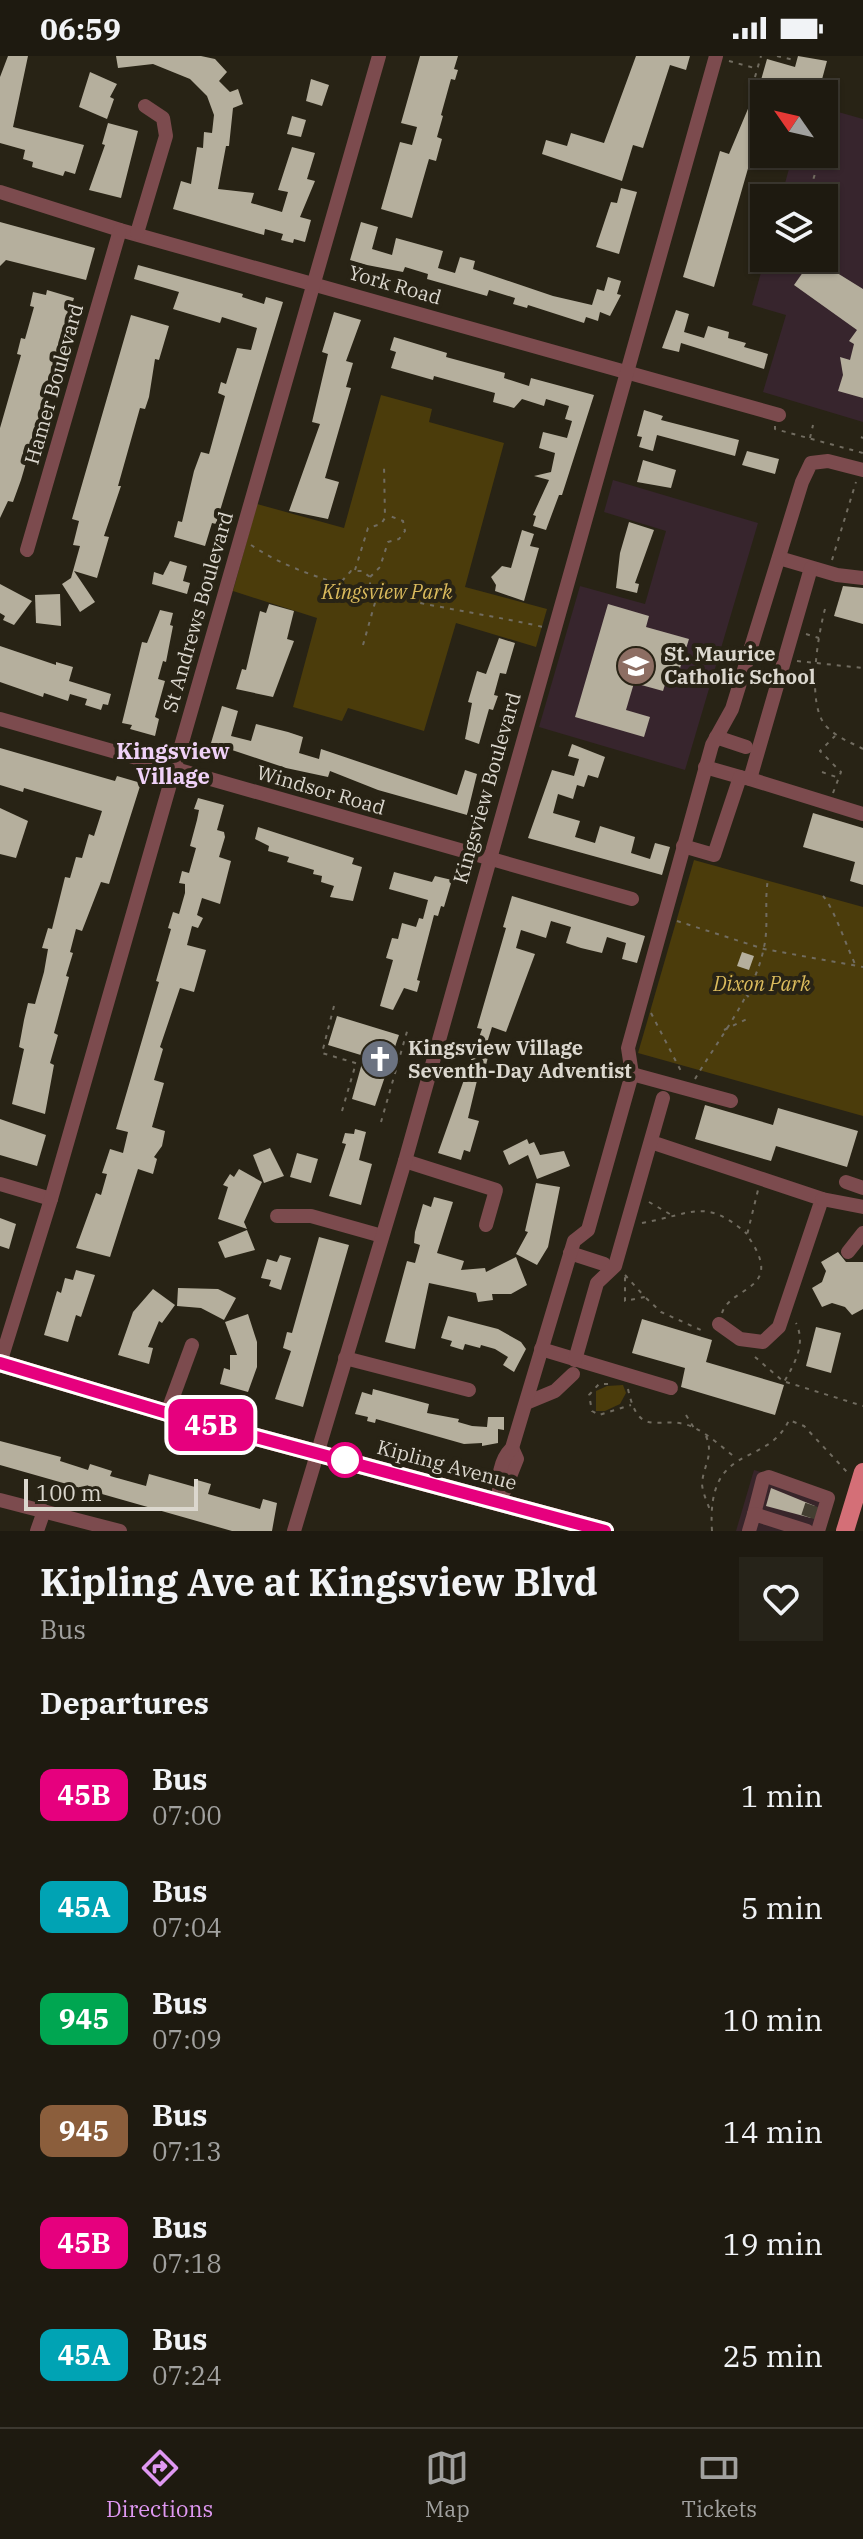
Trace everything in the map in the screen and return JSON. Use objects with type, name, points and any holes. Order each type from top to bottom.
[{"type":"main road","name":"Kipling Avenue","points":[[0,1363],[167,1413],[605,1531]]},
{"type":"main road","points":[[845,1531],[856,1472]]},
{"type":"street","name":"St Andrews Boulevard","points":[[0,1363],[51,1199],[379,56]]},
{"type":"street","name":"Kingsview Boulevard","points":[[294,1531],[405,1161],[552,629],[716,57]]},
{"type":"street","points":[[137,233],[166,136],[163,118],[145,106]]},
{"type":"street","name":"York Road","points":[[0,192],[120,230],[779,415]]},
{"type":"street","name":"Hamer Boulevard","points":[[27,550],[120,230]]},
{"type":"street","points":[[499,1502],[515,1467],[517,1459],[512,1448],[570,1253],[574,1241],[588,1230],[632,1074],[628,1048],[705,767],[716,737],[732,709],[811,463],[828,461],[861,469]]},
{"type":"street","points":[[779,558],[828,573],[863,578]]},
{"type":"street","points":[[683,846],[714,855],[745,778],[785,659],[811,568]]},
{"type":"street","name":"Windsor Road","points":[[0,719],[632,899]]},
{"type":"street","points":[[716,737],[746,747]]},
{"type":"street","points":[[705,767],[863,814]]},
{"type":"street","points":[[632,1074],[731,1101]]},
{"type":"street","points":[[526,1403],[555,1391],[574,1367],[597,1283],[615,1266],[663,1098]]},
{"type":"street","points":[[651,1142],[822,1199],[863,1207]]},
{"type":"street","points":[[405,1161],[496,1190],[486,1225]]},
{"type":"street","points":[[846,1182],[863,1188]]},
{"type":"street","points":[[0,1184],[51,1199]]},
{"type":"street","points":[[719,1324],[740,1339],[763,1342],[779,1327],[822,1199]]},
{"type":"street","points":[[277,1216],[311,1216],[382,1236]]},
{"type":"street","points":[[848,1252],[863,1233]]},
{"type":"street","points":[[570,1253],[604,1264]]},
{"type":"street","points":[[167,1413],[192,1345]]},
{"type":"street","points":[[541,1349],[574,1367],[671,1388]]},
{"type":"street","points":[[345,1358],[469,1390]]},
{"type":"street","points":[[749,1531],[766,1477],[799,1485],[808,1517]]},
{"type":"street","points":[[0,1500],[120,1531]]},
{"type":"street","points":[[754,1514],[808,1517],[851,1509]]},
{"type":"street","points":[[37,1531],[44,1511]]},
{"type":"path","points":[[755,77],[761,56]]},
{"type":"path","points":[[777,56],[794,60]]},
{"type":"path","points":[[716,57],[758,69]]},
{"type":"path","points":[[779,415],[775,429],[862,453],[863,447]]},
{"type":"path","points":[[810,438],[813,425]]},
{"type":"path","points":[[342,582],[355,570],[368,528],[381,524],[385,515],[384,464]]},
{"type":"path","points":[[828,573],[861,469]]},
{"type":"path","points":[[370,590],[370,577],[380,567],[388,542],[399,539],[405,531],[399,517],[385,515]]},
{"type":"path","points":[[240,537],[273,559],[342,582],[552,629]]},
{"type":"path","points":[[355,570],[370,577]]},
{"type":"path","points":[[363,645],[378,592]]},
{"type":"path","points":[[825,609],[817,666],[816,706],[823,723],[836,735],[863,749]]},
{"type":"path","points":[[793,630],[821,638]]},
{"type":"path","points":[[785,659],[817,666],[863,668]]},
{"type":"path","points":[[829,804],[841,772],[820,751],[836,735]]},
{"type":"path","points":[[822,772],[839,778]]},
{"type":"path","points":[[689,1089],[746,994],[764,949],[768,879]]},
{"type":"path","points":[[823,896],[832,906],[834,920],[856,967]]},
{"type":"path","points":[[664,911],[680,923],[764,949],[863,967]]},
{"type":"path","points":[[746,994],[752,1001]]},
{"type":"path","points":[[642,996],[689,1089]]},
{"type":"path","points":[[334,1006],[322,1053],[362,1065]]},
{"type":"path","points":[[723,1031],[749,1018]]},
{"type":"path","points":[[381,1122],[408,1028]]},
{"type":"path","points":[[342,1111],[356,1063]]},
{"type":"path","points":[[387,1072],[394,1074]]},
{"type":"path","points":[[747,1235],[762,1177]]},
{"type":"path","points":[[636,1195],[676,1217]]},
{"type":"path","points":[[627,1225],[712,1210],[724,1215],[747,1235],[760,1253],[759,1274],[754,1286],[725,1305],[719,1324]]},
{"type":"path","points":[[645,1297],[625,1301],[625,1275],[661,1312],[703,1331]]},
{"type":"path","points":[[784,1382],[796,1361],[801,1333],[787,1305]]},
{"type":"path","points":[[755,1357],[784,1382],[863,1406]]},
{"type":"path","points":[[627,1383],[632,1404],[644,1422],[656,1426],[678,1423],[694,1428],[737,1459]]},
{"type":"path","points":[[613,1384],[599,1384],[593,1389],[589,1395],[592,1411],[599,1415],[632,1404]]},
{"type":"path","points":[[686,1415],[694,1428]]},
{"type":"path","points":[[712,1531],[710,1500],[719,1482],[737,1459],[782,1435],[789,1420],[804,1426],[856,1472]]},
{"type":"path","points":[[706,1436],[711,1448],[702,1485],[711,1515]]},
{"type":"shaded area","points":[[838,112],[863,119],[863,422],[763,392],[786,315],[752,305],[761,272],[838,272],[838,184],[785,184],[789,168],[838,168]]},
{"type":"shaded area","name":"St. Maurice Catholic School","points":[[613,480],[758,523],[685,770],[539,727],[580,586],[645,604],[666,531],[604,512]]},
{"type":"shaded area","points":[[754,1470],[833,1493],[822,1531],[736,1531]]},
{"type":"green space","name":"Kingsview Park","points":[[381,395],[432,409],[429,422],[504,443],[465,587],[547,609],[536,647],[456,623],[424,731],[348,708],[342,721],[293,707],[317,618],[233,591],[257,504],[344,528]]},
{"type":"green space","name":"Dixon Park","points":[[694,860],[863,907],[863,1116],[638,1053]]},
{"type":"green space","points":[[623,1385],[626,1393],[620,1404],[605,1411],[596,1411],[596,1391],[607,1386]]},
{"type":"building","points":[[8,56],[28,56],[13,127],[84,145],[75,174],[65,171],[63,176],[32,167],[33,162],[23,159],[25,150],[0,143],[0,77]]},
{"type":"building","points":[[116,56],[201,56],[215,59],[227,72],[219,81],[230,92],[238,89],[243,104],[233,108],[229,146],[226,146],[218,189],[254,193],[251,203],[282,212],[288,192],[278,190],[292,147],[315,153],[307,179],[315,181],[300,217],[311,220],[305,242],[281,240],[283,234],[265,229],[264,235],[173,209],[181,181],[191,184],[197,147],[203,148],[204,132],[212,133],[214,115],[207,96],[190,79],[153,64],[118,68]]},
{"type":"building","points":[[420,56],[458,56],[454,69],[458,70],[455,80],[451,79],[441,115],[437,137],[442,139],[436,161],[429,159],[412,218],[381,209],[400,142],[412,145],[417,127],[401,123]]},
{"type":"building","points":[[636,56],[690,56],[686,70],[670,65],[643,148],[633,145],[622,181],[542,154],[546,140],[567,146],[571,133],[604,143]]},
{"type":"building","points":[[798,56],[827,61],[822,80],[761,80],[767,59],[795,67]]},
{"type":"building","points":[[90,72],[117,84],[110,97],[114,99],[107,119],[79,107]]},
{"type":"building","points":[[311,79],[329,85],[322,106],[306,101]]},
{"type":"building","points":[[750,104],[750,161],[714,287],[683,277],[720,151],[729,154]]},
{"type":"building","points":[[292,116],[306,120],[301,137],[287,134]]},
{"type":"building","points":[[108,123],[138,131],[121,198],[89,190],[105,145],[102,144]]},
{"type":"building","points":[[621,188],[637,192],[619,254],[596,247],[611,202],[617,203]]},
{"type":"building","points":[[0,222],[95,248],[86,280],[6,260],[0,266]]},
{"type":"building","points":[[361,222],[378,227],[372,249],[392,255],[396,238],[443,251],[438,268],[455,273],[460,257],[475,261],[473,269],[553,296],[592,305],[597,289],[604,291],[608,277],[621,281],[617,294],[621,295],[610,316],[600,312],[598,321],[586,317],[584,323],[528,305],[527,308],[513,304],[515,298],[489,290],[487,296],[427,279],[428,274],[405,267],[403,272],[367,265],[350,260]]},
{"type":"building","points":[[138,265],[243,294],[242,297],[264,304],[266,297],[283,302],[216,524],[212,523],[205,546],[174,537],[178,521],[182,522],[201,452],[209,454],[225,396],[218,393],[221,382],[226,384],[237,348],[251,350],[257,328],[222,317],[220,323],[173,309],[179,292],[134,279]]},
{"type":"building","points":[[803,272],[836,272],[863,289],[863,398],[838,391],[843,375],[840,357],[850,360],[854,344],[849,341],[857,330],[794,285]]},
{"type":"building","points":[[47,290],[74,298],[21,480],[13,502],[8,501],[0,518],[0,428],[21,355],[17,354],[21,338],[25,339],[34,307],[30,306],[33,292],[46,295]]},
{"type":"building","points":[[676,310],[689,314],[684,332],[704,338],[708,326],[729,332],[728,338],[746,343],[744,347],[768,354],[764,369],[681,343],[679,352],[662,348]]},
{"type":"building","points":[[334,312],[361,320],[346,361],[353,363],[346,387],[351,388],[325,478],[339,482],[328,519],[289,511],[320,424],[312,422],[328,354],[322,352]]},
{"type":"building","points":[[131,315],[169,326],[159,360],[155,359],[145,409],[140,408],[118,486],[121,486],[104,536],[109,537],[97,578],[74,571],[95,602],[80,612],[62,584],[71,578],[80,546],[73,545],[79,521],[72,519]]},
{"type":"building","points":[[394,337],[447,353],[446,357],[505,373],[504,378],[529,386],[531,378],[594,395],[562,495],[559,495],[546,530],[533,526],[536,516],[533,515],[549,480],[534,476],[551,472],[555,453],[539,448],[543,432],[567,438],[572,421],[565,419],[569,406],[546,399],[544,406],[522,399],[514,408],[493,402],[495,393],[391,368],[396,352],[390,350]]},
{"type":"building","points":[[644,410],[663,416],[661,420],[739,440],[735,456],[657,435],[653,451],[639,447],[642,437],[637,436]]},
{"type":"building","points":[[747,451],[779,459],[775,474],[742,465]]},
{"type":"building","points":[[643,460],[676,470],[671,488],[637,482]]},
{"type":"building","points":[[629,522],[654,530],[635,583],[639,584],[637,593],[616,588],[620,553]]},
{"type":"building","points":[[522,530],[534,534],[530,546],[539,548],[524,601],[495,591],[496,585],[491,577],[502,566],[511,568]]},
{"type":"building","points":[[170,561],[187,566],[183,581],[190,583],[187,594],[152,584],[154,572],[163,575]]},
{"type":"building","points":[[0,584],[32,601],[14,625],[3,620],[5,616],[0,613]]},
{"type":"building","points":[[843,586],[863,588],[863,624],[834,616]]},
{"type":"building","points":[[60,594],[61,626],[36,623],[35,595]]},
{"type":"building","points":[[269,604],[294,611],[287,639],[294,641],[273,697],[236,689],[242,669],[246,670],[260,611],[266,613]]},
{"type":"building","points":[[608,604],[649,616],[646,627],[689,639],[676,681],[667,678],[663,691],[634,683],[626,710],[650,717],[644,737],[575,717]]},
{"type":"building","points":[[160,610],[173,613],[170,625],[173,626],[166,662],[163,661],[158,679],[165,681],[155,717],[159,719],[155,736],[130,729],[132,725],[122,723],[142,642],[147,643]]},
{"type":"building","points":[[499,638],[515,643],[506,674],[500,673],[494,695],[498,696],[493,710],[489,709],[479,744],[465,739],[472,703],[468,702],[477,671],[486,674]]},
{"type":"building","points":[[0,646],[56,665],[56,662],[73,667],[69,681],[111,694],[108,705],[103,704],[101,710],[85,705],[87,699],[70,694],[68,701],[44,693],[43,697],[0,682]]},
{"type":"building","points":[[222,706],[238,711],[231,736],[251,741],[256,724],[288,732],[303,737],[299,753],[319,759],[321,749],[457,795],[465,770],[477,774],[467,815],[378,790],[330,771],[328,777],[286,768],[211,743]]},
{"type":"building","points":[[572,744],[605,757],[598,778],[588,775],[584,787],[577,785],[573,799],[558,794],[553,813],[580,821],[575,837],[595,843],[600,826],[635,837],[631,853],[650,859],[655,843],[670,847],[662,875],[528,838],[552,770],[574,776],[579,759],[568,756]]},
{"type":"building","points":[[0,748],[115,781],[117,776],[141,783],[109,884],[101,882],[82,931],[76,929],[66,976],[69,977],[54,1033],[58,1035],[50,1063],[54,1065],[45,1114],[12,1104],[24,1049],[19,1047],[24,1020],[28,1003],[35,1004],[48,949],[42,948],[48,928],[52,929],[65,877],[70,878],[76,857],[82,858],[89,834],[94,836],[102,811],[24,788],[23,792],[0,785]]},
{"type":"building","points":[[198,798],[224,805],[217,830],[224,832],[225,837],[219,857],[231,861],[220,904],[202,898],[197,915],[203,918],[198,928],[192,926],[187,945],[206,950],[194,992],[180,988],[160,1047],[163,1049],[154,1080],[164,1083],[152,1127],[165,1131],[162,1146],[154,1157],[157,1159],[153,1174],[138,1169],[110,1257],[76,1248],[96,1193],[101,1195],[107,1174],[102,1173],[110,1149],[123,1153],[128,1132],[116,1129],[159,982],[156,981],[171,929],[168,928],[173,912],[179,914],[185,893],[185,884],[179,883],[182,871],[189,873],[196,848],[190,846],[199,810],[194,809]]},
{"type":"building","points":[[0,808],[28,821],[16,858],[0,854]]},
{"type":"building","points":[[813,813],[863,828],[863,885],[850,881],[855,862],[803,847]]},
{"type":"building","points":[[258,827],[354,858],[352,864],[362,867],[353,901],[330,897],[334,886],[321,882],[322,876],[313,874],[314,870],[287,862],[289,857],[268,851],[269,846],[255,839]]},
{"type":"building","points":[[394,872],[432,882],[435,876],[452,880],[444,907],[441,906],[438,916],[434,915],[417,980],[420,981],[417,992],[404,988],[393,1010],[380,1006],[393,960],[386,958],[392,938],[398,939],[402,923],[416,927],[419,918],[423,919],[428,900],[389,889]]},
{"type":"building","points":[[512,896],[645,936],[637,963],[622,959],[626,943],[607,937],[602,953],[566,943],[571,927],[551,921],[546,938],[521,930],[516,948],[535,954],[506,1032],[492,1027],[486,1046],[490,1047],[485,1069],[480,1068],[468,1118],[479,1121],[470,1152],[464,1150],[461,1160],[438,1153],[482,1029],[477,1028],[506,928],[503,927]]},
{"type":"building","points":[[742,952],[754,956],[749,970],[737,966]]},
{"type":"building","name":"Kingsview Village Seventh-Day Adventist","points":[[337,1016],[399,1035],[375,1106],[352,1099],[364,1056],[328,1045]]},
{"type":"building","points":[[705,1105],[773,1125],[778,1108],[858,1131],[847,1167],[776,1146],[771,1161],[695,1139]]},
{"type":"building","points":[[0,1119],[46,1135],[37,1166],[0,1155]]},
{"type":"building","points":[[355,1129],[366,1132],[359,1160],[372,1164],[361,1205],[329,1196],[346,1144],[342,1143],[345,1133],[354,1134]]},
{"type":"building","points":[[527,1139],[529,1144],[534,1142],[540,1155],[564,1151],[570,1166],[537,1179],[528,1155],[509,1165],[503,1151]]},
{"type":"building","points":[[270,1148],[284,1176],[264,1183],[253,1155]]},
{"type":"building","points":[[297,1153],[318,1159],[311,1183],[290,1177]]},
{"type":"building","points":[[239,1169],[262,1182],[244,1222],[247,1229],[218,1219],[228,1187],[223,1185],[230,1174],[234,1177]]},
{"type":"building","points":[[536,1183],[560,1187],[548,1247],[537,1265],[516,1254],[528,1232],[525,1231]]},
{"type":"building","points":[[434,1197],[453,1202],[437,1253],[464,1261],[461,1270],[485,1268],[486,1272],[516,1257],[527,1285],[511,1294],[492,1294],[493,1300],[478,1302],[476,1293],[429,1283],[415,1349],[385,1342],[407,1261],[415,1263],[420,1245],[414,1243],[423,1204],[431,1207]]},
{"type":"building","points":[[0,1218],[16,1224],[9,1249],[0,1246]]},
{"type":"building","points":[[247,1230],[255,1250],[225,1258],[218,1242]]},
{"type":"building","points":[[319,1237],[349,1245],[303,1407],[275,1399],[291,1351],[283,1348],[287,1332],[292,1333]]},
{"type":"building","points":[[838,1252],[846,1262],[863,1262],[863,1309],[852,1315],[845,1307],[832,1303],[822,1307],[812,1288],[822,1282],[826,1271],[821,1262]]},
{"type":"building","points":[[280,1255],[291,1258],[281,1290],[269,1286],[271,1280],[261,1278],[267,1259],[277,1262]]},
{"type":"building","points":[[76,1270],[95,1275],[81,1317],[76,1315],[68,1342],[44,1335],[57,1291],[61,1293],[65,1278],[73,1280]]},
{"type":"building","points":[[178,1288],[218,1289],[236,1298],[224,1320],[201,1308],[177,1306]]},
{"type":"building","points":[[153,1289],[175,1305],[162,1323],[159,1321],[148,1347],[153,1348],[149,1364],[118,1355],[133,1312]]},
{"type":"building","points":[[248,1314],[257,1342],[257,1367],[248,1392],[220,1384],[224,1368],[230,1370],[230,1355],[237,1355],[225,1322]]},
{"type":"building","points":[[448,1316],[498,1329],[521,1342],[526,1349],[514,1372],[503,1365],[508,1357],[495,1349],[465,1344],[463,1350],[450,1346],[452,1341],[441,1338]]},
{"type":"building","points":[[642,1319],[712,1340],[706,1362],[784,1385],[775,1415],[681,1387],[685,1368],[632,1353]]},
{"type":"building","points":[[816,1327],[841,1333],[831,1373],[806,1366]]},
{"type":"building","points":[[373,1389],[429,1404],[427,1413],[459,1419],[458,1422],[472,1426],[487,1427],[488,1417],[504,1417],[504,1430],[498,1429],[498,1443],[482,1446],[482,1443],[464,1444],[376,1419],[375,1423],[367,1421],[368,1417],[355,1414],[362,1392],[372,1395]]},
{"type":"building","points":[[0,1441],[61,1457],[60,1461],[88,1470],[90,1464],[112,1471],[110,1476],[146,1486],[149,1474],[195,1487],[197,1480],[211,1484],[208,1494],[260,1509],[263,1499],[277,1503],[272,1531],[232,1531],[0,1465]]},
{"type":"building","points":[[771,1488],[815,1506],[811,1518],[766,1506]]},
{"type":"tunnel","points":[[808,1517],[812,1505]]},
{"type":"bus line","name":"45B","points":[[0,1363],[167,1413],[605,1531]]},
{"type":"place","name":"St. Maurice Catholic School","points":[[636,666]]},
{"type":"place","name":"Kingsview Village Seventh-Day Adventist","points":[[380,1059]]},
{"type":"district","name":"Kingsview Village","points":[[173,764]]}]
